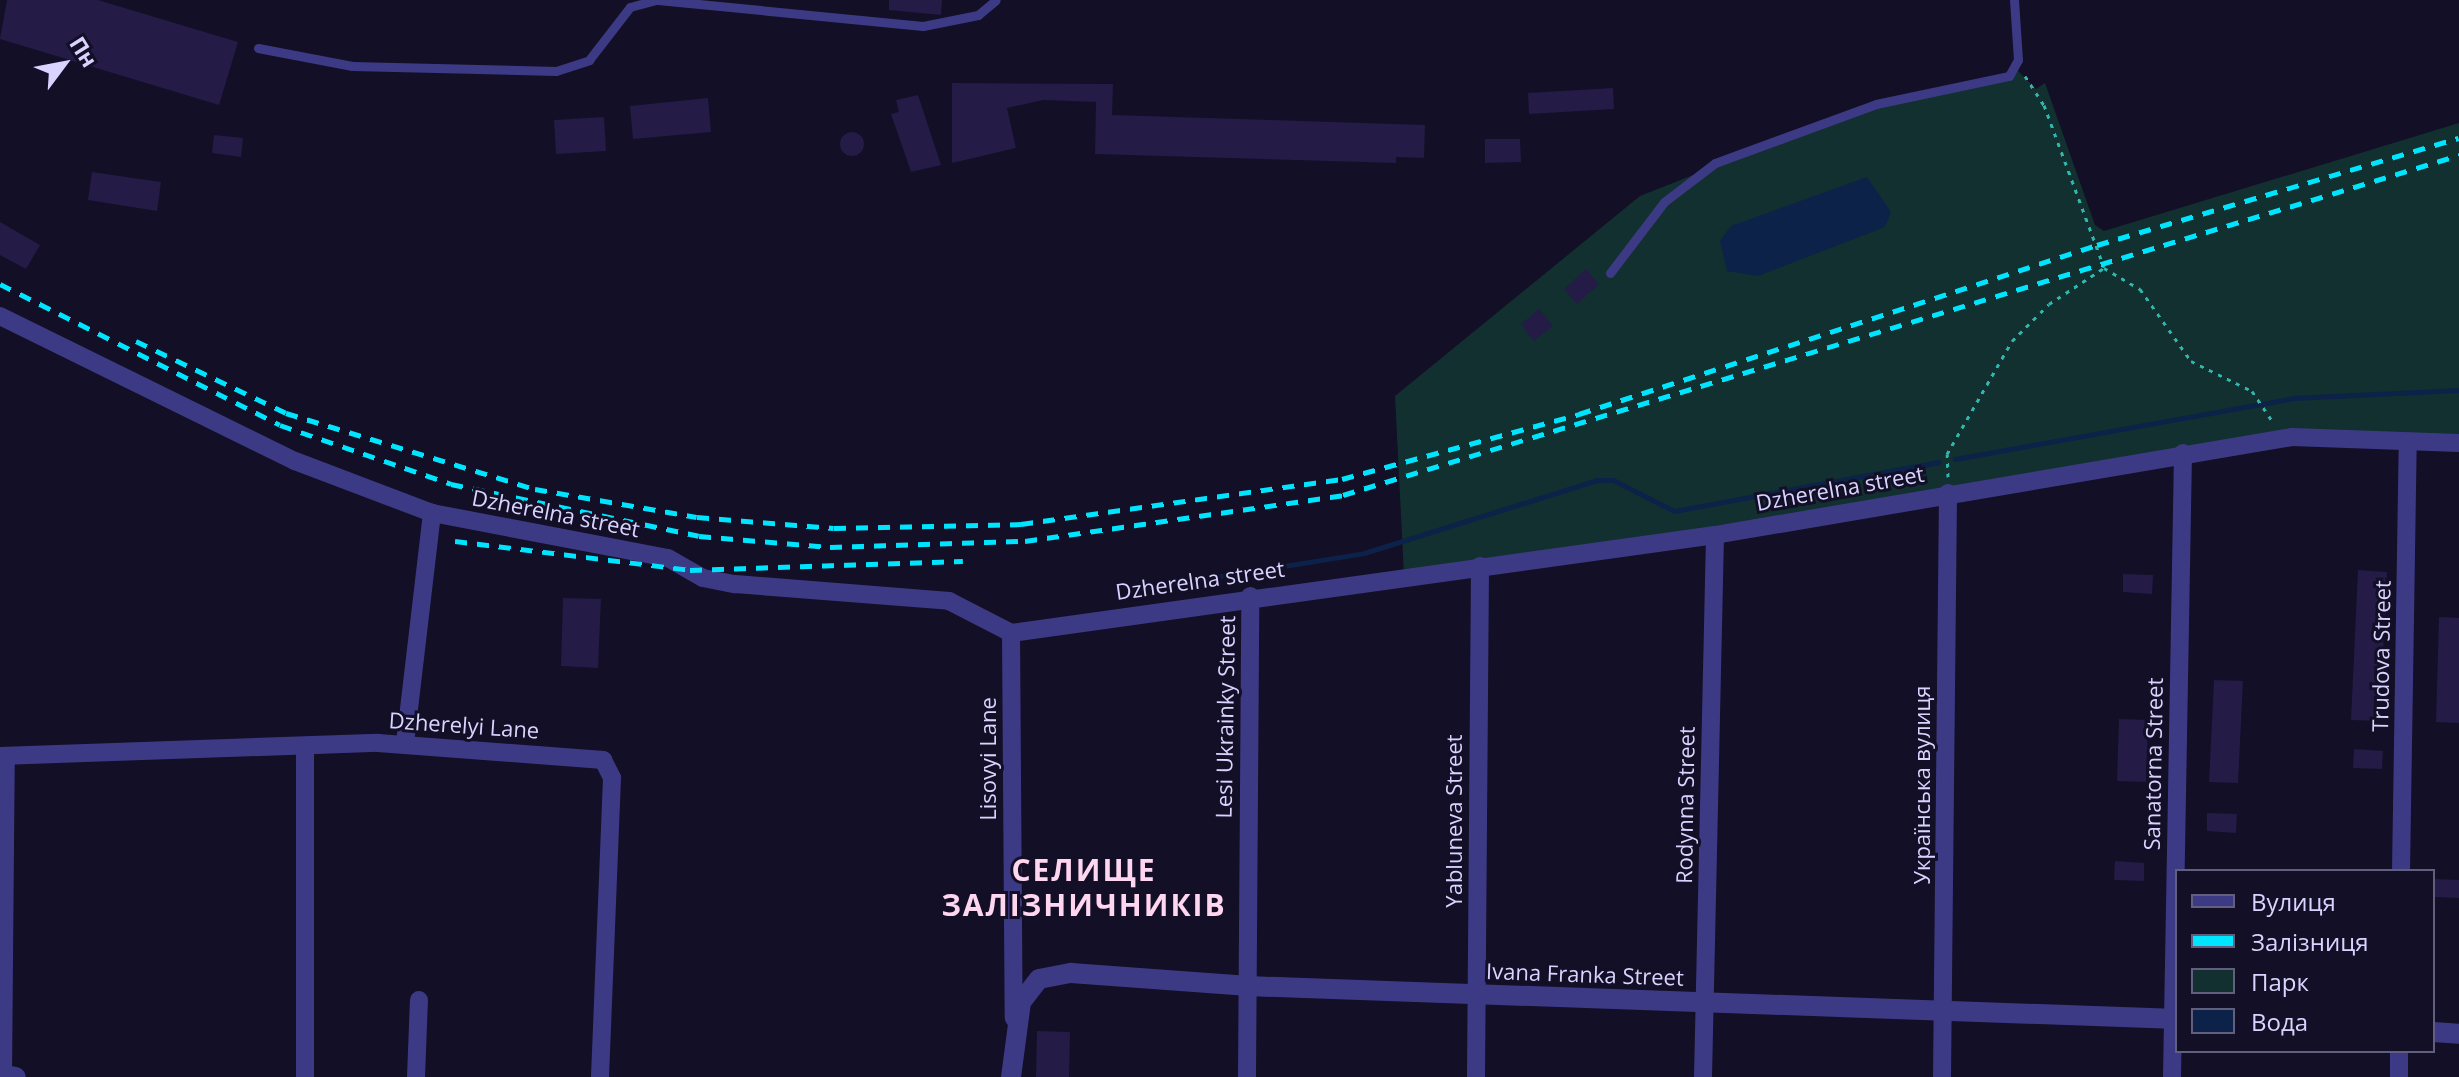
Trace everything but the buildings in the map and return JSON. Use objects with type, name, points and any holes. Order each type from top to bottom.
[{"type":"street","name":"Dzherelna street","points":[[0,316],[295,461],[432,513],[668,558],[703,578],[735,584],[949,601],[1011,633],[1250,596],[1715,535],[2183,453],[2292,437],[2459,443]]},
{"type":"street","name":"Trudova Street","points":[[2401,869],[2408,442]]},
{"type":"street","name":"Sanatorna Street","points":[[2176,869],[2183,453]]},
{"type":"street","name":"Українська вулиця","points":[[1942,1077],[1948,493]]},
{"type":"street","points":[[405,743],[432,513]]},
{"type":"street","name":"Rodynna Street","points":[[1703,1077],[1715,535]]},
{"type":"street","name":"Yabluneva Street","points":[[1476,1077],[1480,566]]},
{"type":"street","name":"Lesi Ukrainky Street","points":[[1247,1077],[1250,596]]},
{"type":"street","name":"Lisovyi Lane","points":[[1011,633],[1014,1018],[1011,1077]]},
{"type":"street","name":"Dzherelyi Lane","points":[[3,756],[405,743],[595,759],[612,769],[600,1077]]},
{"type":"street","points":[[305,748],[305,1077]]},
{"type":"street","points":[[3,756],[6,1075]]},
{"type":"street","name":"Sanatorna Street","points":[[2172,1077],[2175,956]]},
{"type":"street","name":"Ivana Franka Street","points":[[1014,1018],[1028,990],[1055,974],[1246,986],[2174,1019]]},
{"type":"street","points":[[416,1077],[419,1000]]},
{"type":"street","points":[[2435,1032],[2459,1034]]},
{"type":"street","points":[[2399,1053],[2399,1077]]},
{"type":"lane","points":[[258,48],[352,66],[556,71],[589,60],[630,7],[657,0],[923,26],[978,15],[996,0]]},
{"type":"lane","points":[[1610,273],[1664,202],[1715,163],[1868,106],[1983,86],[2016,69],[2014,0]]},
{"type":"path","points":[[2016,69],[2040,97],[2104,268],[2140,289],[2191,361],[2233,378],[2258,399],[2261,408]]},
{"type":"path","points":[[1948,493],[1947,454],[2012,341],[2049,304],[2104,268]]},
{"type":"green space","points":[[2016,69],[2036,89],[2045,83],[2095,225],[2104,231],[2459,123],[2459,442],[2292,437],[1404,576],[1395,396],[1640,196],[1860,109],[1983,86]]},
{"type":"water","points":[[1867,177],[1891,212],[1885,227],[1758,276],[1727,271],[1720,241],[1731,226]]},
{"type":"waterway","points":[[1955,459],[2293,398],[2459,390]]},
{"type":"waterway","points":[[1140,589],[1364,553],[1597,480],[1613,480],[1674,511],[1938,462]]},
{"type":"railway","points":[[136,341],[286,413],[535,489],[697,517],[834,528],[1021,524],[1342,479],[1579,414],[2097,245],[2459,138]]},
{"type":"railway","points":[[0,284],[280,425],[451,484],[699,536],[830,547],[1025,541],[1343,495],[2459,155]]},
{"type":"railway","points":[[455,541],[690,570],[963,561]]},
{"type":"district","name":"СЕЛИЩЕ ЗАЛІЗНИЧНИКІВ","points":[[1084,887]]}]
